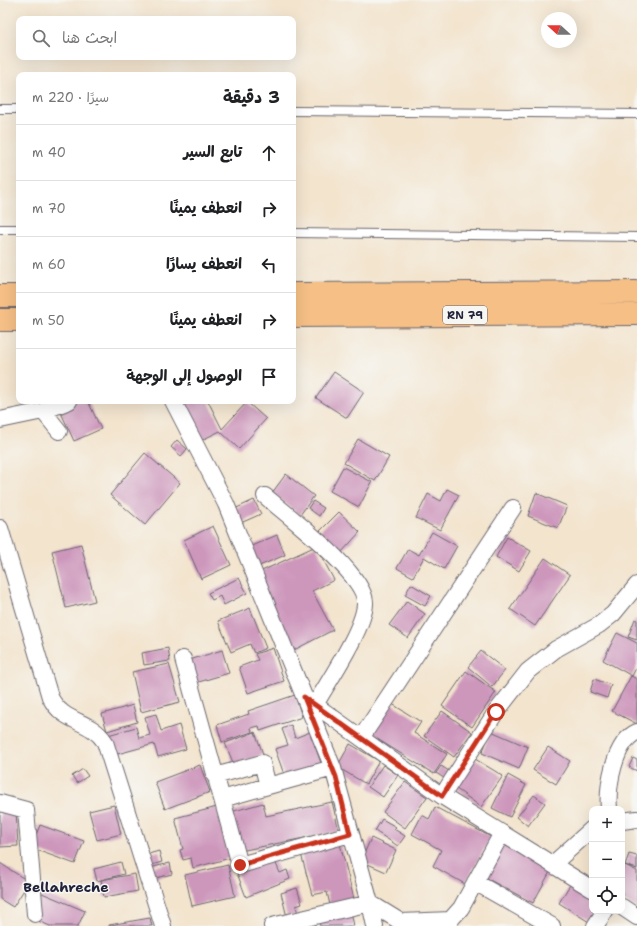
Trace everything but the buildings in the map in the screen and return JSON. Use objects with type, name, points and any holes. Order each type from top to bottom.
[{"type":"highway","name":"RN 79","points":[[296,294],[637,292]]},
{"type":"highway","points":[[0,296],[16,296]]},
{"type":"highway","name":"RN 79","points":[[296,316],[637,314]]},
{"type":"highway","points":[[0,320],[16,320]]},
{"type":"street","points":[[0,420],[43,410],[60,404]]},
{"type":"street","points":[[175,404],[226,504],[309,701],[333,768],[375,926]]},
{"type":"street","points":[[43,410],[59,431]]},
{"type":"street","points":[[265,496],[330,552],[356,581],[366,603],[356,632],[309,701]]},
{"type":"street","points":[[361,738],[513,508]]},
{"type":"street","points":[[0,528],[50,697],[60,712],[91,728],[105,742],[163,926]]},
{"type":"street","points":[[442,796],[496,712],[528,671],[556,649],[586,634],[613,614],[637,585]]},
{"type":"street","points":[[183,659],[240,865],[350,834]]},
{"type":"street","points":[[309,701],[442,796],[589,886]]},
{"type":"street","points":[[609,806],[611,774],[624,745],[632,735],[637,732]]},
{"type":"street","points":[[215,776],[262,763],[268,786]]},
{"type":"street","points":[[222,799],[333,768]]},
{"type":"street","points":[[0,803],[26,810],[35,914]]},
{"type":"street","points":[[625,821],[637,819]]},
{"type":"street","points":[[553,864],[589,832]]},
{"type":"street","points":[[275,926],[370,903],[401,922],[448,923],[461,908],[502,833]]},
{"type":"street","points":[[475,882],[552,926]]},
{"type":"street","points":[[625,909],[637,917]]},
{"type":"street","points":[[595,926],[602,914]]},
{"type":"lane","points":[[0,109],[16,109]]},
{"type":"lane","points":[[296,111],[637,114]]},
{"type":"lane","points":[[0,229],[16,229]]},
{"type":"lane","points":[[296,233],[637,237]]},
{"type":"district","name":"Bellahreche","points":[[66,887]]},
{"type":"route","points":[[240,865],[350,834],[336,777],[304,697],[442,796],[496,712]]}]
